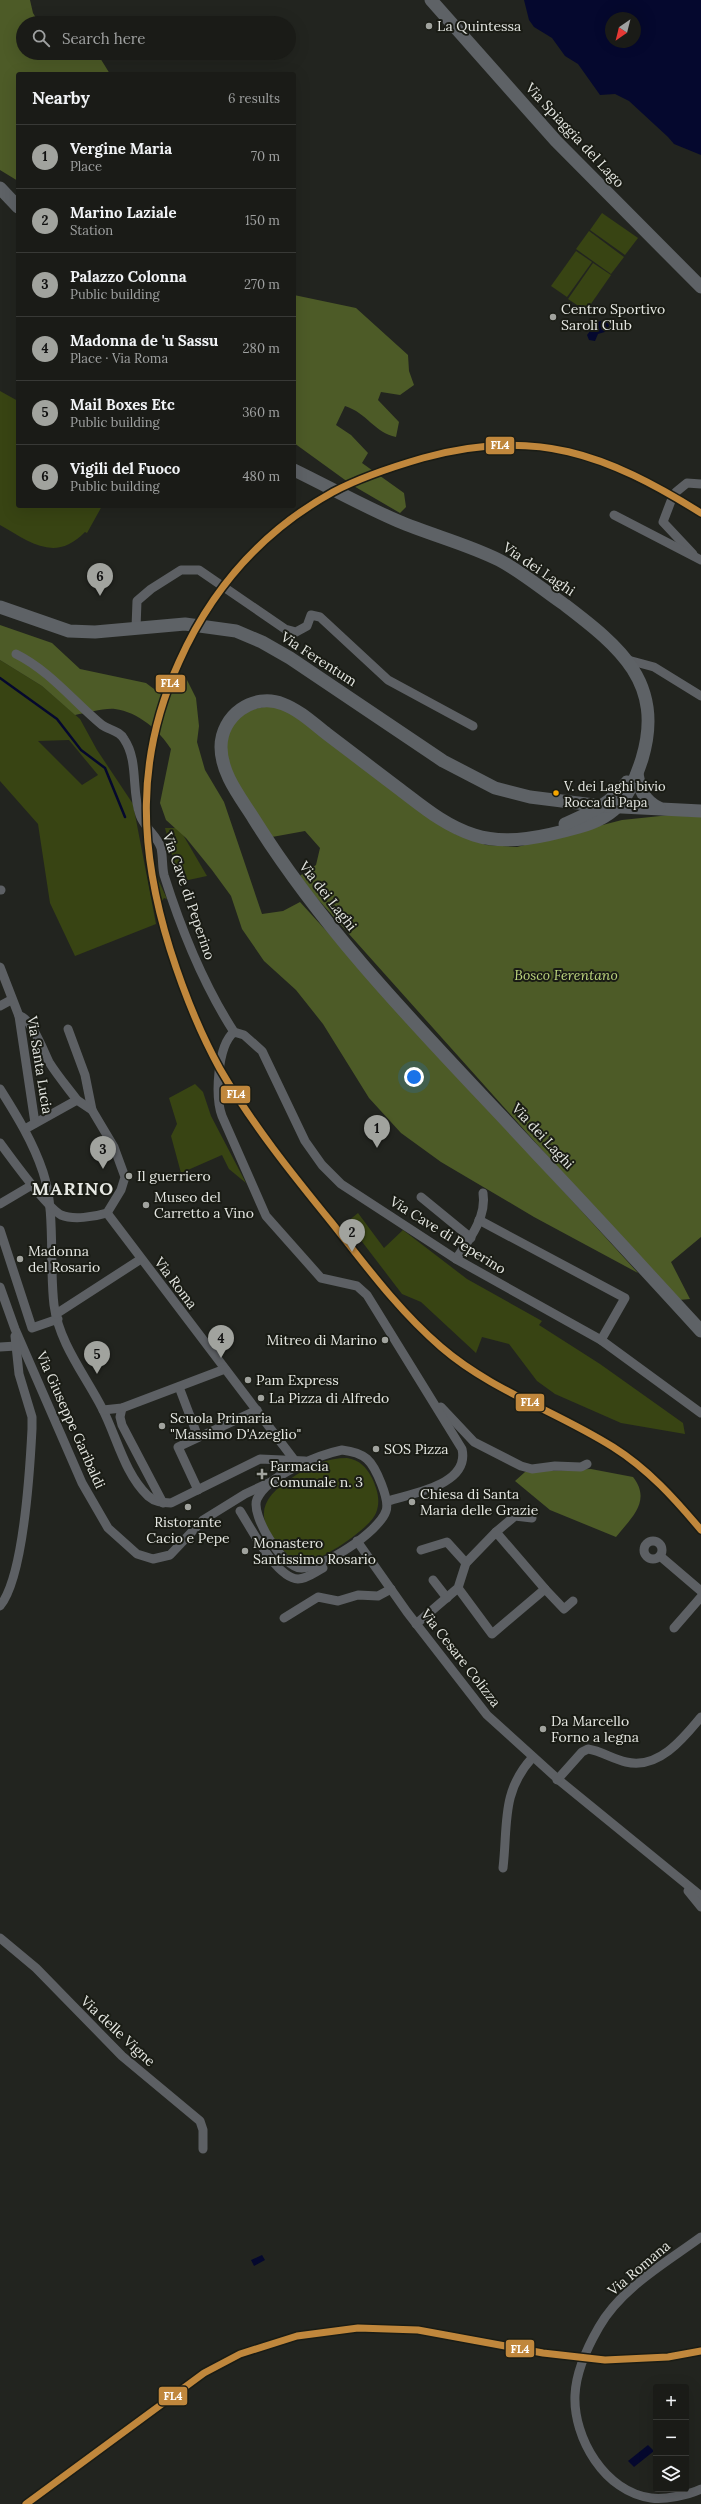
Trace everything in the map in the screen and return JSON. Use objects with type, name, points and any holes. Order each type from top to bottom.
[{"type":"main road","name":"Via Spiaggia del Lago","points":[[431,0],[556,141],[701,288]]},
{"type":"main road","points":[[0,188],[16,205]]},
{"type":"main road","name":"Via dei Laghi","points":[[296,471],[382,514],[503,562],[582,618],[628,660],[640,679],[648,715],[647,739],[629,794],[618,808],[594,822],[539,836],[512,839],[490,839],[453,827],[426,809],[299,712],[278,702],[264,700],[243,707],[231,717],[223,733],[222,757],[232,784],[280,859],[322,916],[425,1033],[701,1331]]},
{"type":"main road","name":"Via Ferentum","points":[[0,607],[69,631],[95,632],[193,624],[225,629],[251,637],[315,674],[430,752],[470,777],[509,792],[618,808],[661,809]]},
{"type":"main road","points":[[638,770],[643,795],[650,803],[661,809]]},
{"type":"main road","name":"Via dei Laghi","points":[[539,836],[602,806],[617,795],[638,770]]},
{"type":"main road","points":[[576,802],[602,796],[626,784]]},
{"type":"main road","points":[[557,800],[568,808],[570,814],[567,823]]},
{"type":"main road","points":[[594,822],[661,809],[701,811]]},
{"type":"street","points":[[676,492],[689,482],[701,484]]},
{"type":"street","points":[[671,501],[663,522],[699,559]]},
{"type":"street","points":[[614,515],[699,559]]},
{"type":"street","points":[[136,628],[137,601],[151,589],[182,570],[199,570],[285,630],[296,632],[307,626],[311,615],[320,617],[388,680],[472,726]]},
{"type":"street","name":"Via Cave di Peperino","points":[[16,654],[29,661],[62,687],[102,725],[122,735],[133,763],[139,814],[161,848],[166,879],[203,978],[214,1000],[234,1032],[244,1035],[262,1051],[299,1130],[316,1158],[331,1176],[348,1190],[389,1214],[456,1259],[601,1340],[701,1413]]},
{"type":"street","points":[[628,660],[651,666],[701,696]]},
{"type":"street","name":"Via Santa Lucia","points":[[0,967],[11,1000],[19,1016],[35,1123]]},
{"type":"street","points":[[0,1006],[11,1000]]},
{"type":"street","points":[[19,1016],[24,1018],[34,1032],[49,1063],[77,1100],[92,1110]]},
{"type":"street","points":[[0,1143],[32,1185],[60,1214],[72,1217],[98,1216],[106,1213],[121,1190],[125,1177],[114,1147],[92,1110],[85,1075],[68,1028]]},
{"type":"street","points":[[234,1032],[228,1041],[220,1068],[218,1101],[222,1116],[266,1216],[321,1278],[349,1284],[363,1290],[462,1449],[462,1467],[450,1480],[388,1501]]},
{"type":"street","points":[[0,1089],[25,1129],[44,1173],[48,1202],[57,1317],[64,1339],[103,1410],[135,1478],[148,1496],[163,1503],[171,1503],[260,1459],[305,1461]]},
{"type":"street","points":[[25,1129],[77,1100]]},
{"type":"street","points":[[0,1204],[32,1185]]},
{"type":"street","points":[[456,1259],[471,1238],[479,1220],[485,1202],[483,1193]]},
{"type":"street","points":[[421,1196],[471,1238]]},
{"type":"street","name":"Via Roma","points":[[106,1213],[295,1461]]},
{"type":"street","points":[[49,1218],[60,1214]]},
{"type":"street","points":[[479,1220],[625,1298],[601,1340]]},
{"type":"street","points":[[0,1230],[32,1328],[57,1317],[69,1307],[141,1259]]},
{"type":"street","name":"Via Giuseppe Garibaldi","points":[[0,1287],[15,1329],[82,1483],[108,1528],[137,1554],[153,1559],[170,1555],[203,1520],[244,1494],[275,1480]]},
{"type":"street","points":[[0,1606],[12,1576],[26,1514],[32,1429],[32,1417],[19,1374],[15,1329]]},
{"type":"street","points":[[0,1347],[16,1346]]},
{"type":"street","points":[[103,1410],[122,1408],[225,1369]]},
{"type":"street","points":[[179,1387],[198,1437]]},
{"type":"street","points":[[436,1405],[442,1407],[474,1442],[521,1466],[532,1469],[555,1466],[581,1467],[587,1464]]},
{"type":"street","points":[[122,1408],[120,1417],[122,1425],[163,1503]]},
{"type":"street","points":[[198,1490],[178,1447],[257,1410]]},
{"type":"street","points":[[240,1512],[274,1563],[293,1578],[307,1577],[358,1543],[382,1518],[388,1501],[372,1466],[359,1454],[342,1450],[324,1454],[305,1461],[290,1472],[275,1480],[258,1498],[256,1511],[272,1543],[290,1564],[298,1568],[310,1568],[358,1543]]},
{"type":"street","points":[[280,1459],[286,1464],[290,1472]]},
{"type":"street","points":[[416,1624],[458,1588],[466,1563],[496,1532],[514,1516],[532,1518]]},
{"type":"street","points":[[496,1532],[564,1609],[573,1601]]},
{"type":"street","points":[[421,1550],[447,1542],[466,1563]]},
{"type":"street","name":"Via Cesare Colizza","points":[[358,1543],[416,1624],[487,1715],[557,1780],[701,1896]]},
{"type":"street","points":[[660,1556],[701,1591]]},
{"type":"street","points":[[433,1580],[447,1598]]},
{"type":"street","points":[[458,1588],[492,1634],[545,1589]]},
{"type":"street","points":[[284,1618],[318,1596],[338,1601],[358,1595],[378,1596],[391,1590]]},
{"type":"street","points":[[674,1628],[701,1597]]},
{"type":"street","points":[[557,1780],[582,1752],[588,1749],[630,1763],[641,1763],[654,1759],[677,1744],[701,1717]]},
{"type":"street","points":[[503,1868],[508,1802],[519,1772],[532,1758]]},
{"type":"street","points":[[677,1878],[701,1907]]},
{"type":"street","name":"Via delle Vigne","points":[[0,1938],[36,1968],[117,2052],[200,2121],[204,2130],[203,2149]]},
{"type":"street","name":"Via Romana","points":[[701,2237],[656,2270],[616,2305],[600,2326],[586,2354],[575,2393],[579,2427],[593,2458],[614,2481],[628,2491],[651,2498],[661,2499],[701,2489]]},
{"type":"green space","points":[[0,0],[30,0],[35,16],[16,16],[16,60],[101,60],[109,72],[16,72],[16,180],[0,170]]},
{"type":"green space","points":[[602,213],[638,238],[625,255],[590,230]]},
{"type":"green space","points":[[589,231],[624,257],[611,274],[576,249]]},
{"type":"green space","points":[[576,251],[592,262],[567,297],[551,286]]},
{"type":"green space","points":[[593,263],[611,275],[586,311],[568,299]]},
{"type":"green space","points":[[296,295],[356,308],[408,355],[409,371],[414,385],[400,395],[381,392],[378,400],[399,422],[396,437],[382,431],[359,413],[345,406],[336,425],[351,435],[368,453],[362,463],[404,493],[406,507],[400,513],[352,485],[296,444]]},
{"type":"green space","points":[[0,391],[16,400],[16,508],[101,508],[87,533],[85,532],[74,541],[63,546],[53,548],[32,543],[0,525]]},
{"type":"green space","points":[[0,625],[52,643],[80,669],[146,683],[162,695],[184,674],[196,698],[199,726],[197,742],[205,770],[224,802],[262,914],[283,911],[300,902],[638,1273],[534,1217],[441,1162],[401,1133],[369,1098],[323,1024],[296,990],[264,961],[242,929],[231,896],[212,870],[186,838],[166,820],[160,803],[171,749],[166,742],[147,723],[124,711],[105,709],[75,715],[42,686],[0,660]]},
{"type":"green space","points":[[0,660],[42,686],[80,719],[97,750],[133,804],[156,924],[75,956],[50,903],[38,824],[0,781]],"holes":[[[69,740],[98,775],[82,785],[38,741]]]},
{"type":"green space","name":"Bosco Ferentano","points":[[278,704],[455,834],[486,845],[517,847],[622,820],[670,815],[701,817],[701,1237],[671,1262],[690,1299],[679,1300],[653,1274],[298,877],[316,865],[320,848],[305,831],[272,837],[234,781],[224,742],[240,712]]},
{"type":"green space","points":[[165,828],[179,828],[207,876],[179,882]]},
{"type":"green space","points":[[157,877],[167,899],[164,898],[162,901],[155,878]]},
{"type":"green space","points":[[195,1084],[203,1092],[211,1116],[246,1183],[229,1169],[222,1155],[181,1173],[171,1136],[177,1124],[169,1098]]},
{"type":"green space","points":[[358,1213],[384,1248],[403,1230],[467,1279],[542,1321],[539,1325],[600,1364],[683,1423],[685,1434],[621,1423],[555,1394],[537,1381],[509,1344],[482,1337],[476,1353],[421,1302],[402,1294],[347,1222]]},
{"type":"green space","points":[[347,1458],[356,1460],[372,1478],[377,1490],[378,1504],[376,1513],[372,1520],[364,1528],[342,1545],[307,1562],[299,1563],[294,1561],[275,1540],[268,1529],[264,1519],[264,1510],[267,1501],[283,1484],[308,1468],[327,1461]]},
{"type":"green space","points":[[591,1469],[633,1477],[638,1486],[640,1502],[637,1509],[616,1537],[550,1510],[515,1481],[525,1472]]},
{"type":"water","points":[[524,0],[701,0],[701,155],[674,144],[629,101],[615,94],[600,95],[578,64],[565,56],[552,38],[534,27],[529,20]]},
{"type":"water","points":[[605,320],[609,325],[608,331],[598,334],[595,341],[589,340],[587,335],[597,322]]},
{"type":"water","points":[[262,2255],[265,2260],[254,2266],[251,2260]]},
{"type":"water","points":[[648,2445],[653,2450],[653,2452],[634,2467],[628,2461]]},
{"type":"waterway","points":[[0,678],[57,719],[81,750],[105,768],[125,817]]},
{"type":"transit line","name":"FL4","points":[[701,513],[666,492],[601,461],[568,452],[535,446],[500,445],[463,449],[423,458],[377,473],[333,492],[307,507],[262,543],[224,586],[192,635],[179,662],[165,698],[155,734],[149,769],[146,804],[152,876],[160,912],[180,980],[198,1025],[220,1069],[245,1109],[287,1167],[370,1272],[411,1318],[441,1347],[481,1376],[591,1434],[626,1456],[660,1485],[701,1530]]},
{"type":"transit line","name":"FL4","points":[[26,2504],[204,2373],[240,2354],[297,2336],[358,2328],[418,2330],[543,2353],[605,2360],[668,2357],[701,2351]]},
{"type":"place","name":"La Quintessa","points":[[429,26]]},
{"type":"place","name":"Centro Sportivo Saroli Club","points":[[553,317]]},
{"type":"place","name":"Vigili del Fuoco","points":[[100,596]]},
{"type":"place","name":"V. dei Laghi bivio Rocca di Papa","points":[[556,793]]},
{"type":"place","name":"Vergine Maria","points":[[377,1148]]},
{"type":"place","name":"Palazzo Colonna","points":[[103,1169]]},
{"type":"place","name":"Il guerriero","points":[[129,1176]]},
{"type":"place","name":"Museo del Carretto a Vino","points":[[146,1205]]},
{"type":"place","name":"Marino Laziale","points":[[352,1252]]},
{"type":"place","name":"Madonna del Rosario","points":[[20,1259]]},
{"type":"place","name":"Mitreo di Marino","points":[[385,1340]]},
{"type":"place","name":"Madonna de 'u Sassu","points":[[221,1358]]},
{"type":"place","name":"Mail Boxes Etc","points":[[97,1374]]},
{"type":"place","name":"Pam Express","points":[[248,1380]]},
{"type":"place","name":"La Pizza di Alfredo","points":[[261,1398]]},
{"type":"place","name":"Scuola Primaria \"Massimo D'Azeglio\"","points":[[162,1426]]},
{"type":"place","name":"SOS Pizza","points":[[376,1449]]},
{"type":"place","name":"Farmacia Comunale n. 3","points":[[262,1474]]},
{"type":"place","name":"Chiesa di Santa Maria delle Grazie","points":[[412,1502]]},
{"type":"place","name":"Ristorante Cacio e Pepe","points":[[188,1507]]},
{"type":"place","name":"Monastero Santissimo Rosario","points":[[245,1551]]},
{"type":"place","name":"Da Marcello Forno a legna","points":[[543,1729]]},
{"type":"district","name":"MARINO","points":[[73,1189]]}]
